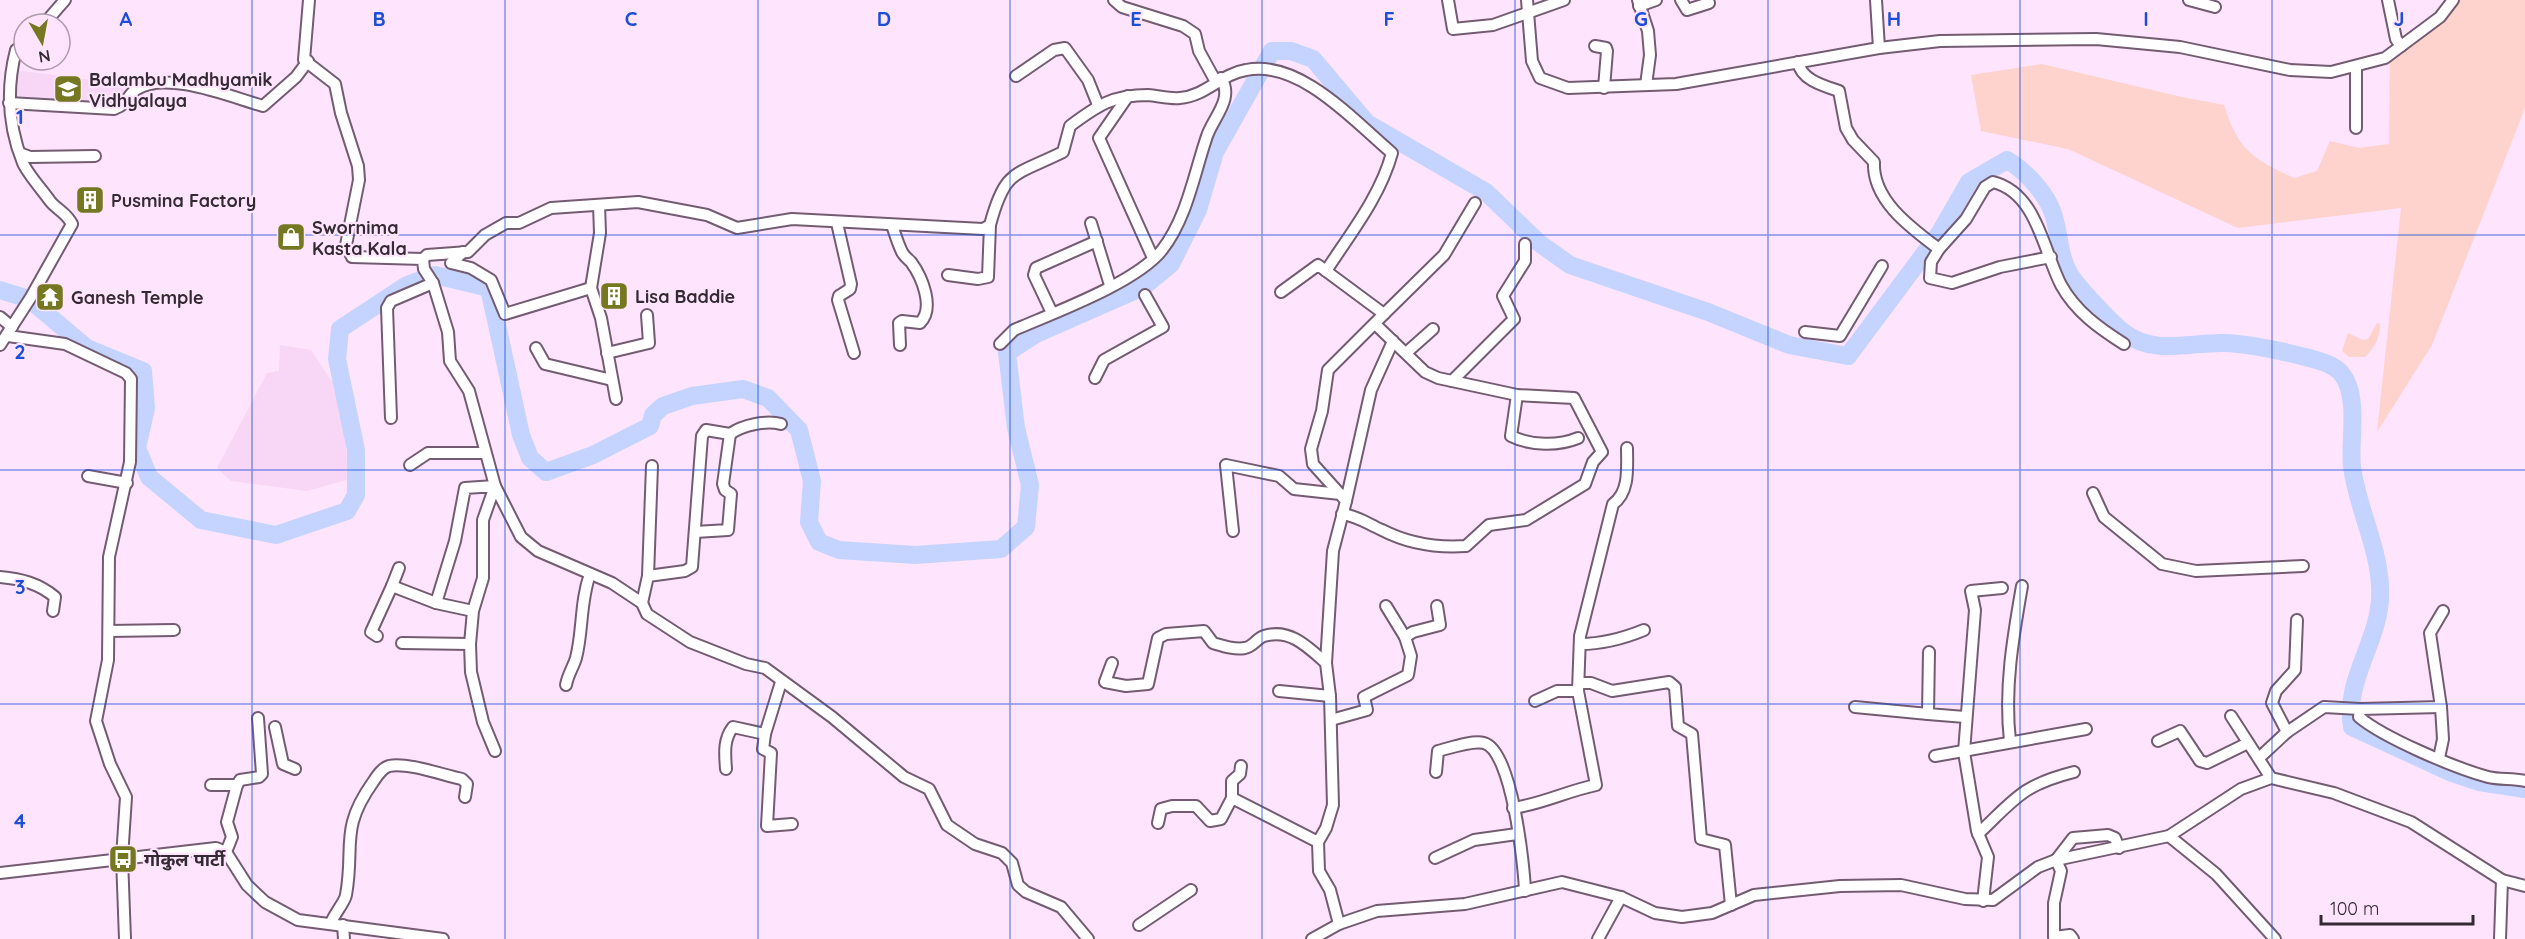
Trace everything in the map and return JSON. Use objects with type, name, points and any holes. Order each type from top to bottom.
[{"type":"street","points":[[54,12],[65,0]]},
{"type":"street","points":[[309,0],[304,60],[335,84],[357,166],[359,180],[346,245],[348,252],[352,257],[423,264]]},
{"type":"street","points":[[1000,344],[1014,330],[1138,270],[1162,250],[1182,211],[1210,125],[1226,97],[1227,87],[1203,60],[1195,34],[1183,26],[1122,7],[1113,0]]},
{"type":"street","points":[[1448,0],[1453,29],[1493,25],[1564,0]]},
{"type":"street","points":[[1527,0],[1532,61],[1540,78],[1568,88],[1676,84],[1880,48],[1940,41],[2096,39],[2180,47],[2290,70],[2331,72],[2385,58],[2440,17],[2453,0]]},
{"type":"street","points":[[1646,85],[1650,47],[1648,31],[1639,3],[1656,0]]},
{"type":"street","points":[[1681,0],[1687,10],[1709,3]]},
{"type":"street","points":[[1876,0],[1880,48]]},
{"type":"street","points":[[2189,0],[2215,7]]},
{"type":"street","points":[[2388,0],[2396,39],[2401,46]]},
{"type":"street","points":[[1595,46],[1606,48],[1607,51],[1604,88]]},
{"type":"street","points":[[1016,76],[1054,50],[1065,48],[1088,80],[1098,105]]},
{"type":"street","points":[[9,103],[114,110],[125,105],[134,89],[149,84],[189,84],[263,106],[296,77],[308,61]]},
{"type":"street","points":[[1797,62],[1798,67],[1812,81],[1839,92],[1846,128],[1853,140],[1874,162],[1873,176],[1896,215],[1939,249]]},
{"type":"street","points":[[2356,67],[2356,128]]},
{"type":"street","points":[[948,275],[978,279],[988,277],[990,225],[999,194],[1010,177],[1064,152],[1070,126],[1098,105],[1128,96],[1180,98],[1205,92],[1219,80],[1247,69],[1282,72],[1312,85],[1392,153],[1387,172],[1373,200],[1326,271]]},
{"type":"street","points":[[0,345],[31,297],[72,224],[66,213],[52,203],[23,163],[22,154],[12,133],[9,103],[13,72]]},
{"type":"street","points":[[1128,96],[1099,138],[1153,258]]},
{"type":"street","points":[[22,154],[30,157],[95,156]]},
{"type":"street","points":[[2051,256],[2000,267],[1952,283],[1930,278],[1931,262],[1939,249],[1966,219],[1985,187],[1993,182],[2006,185],[2021,197],[2051,256],[2061,285],[2089,322],[2124,344]]},
{"type":"street","points":[[591,288],[505,314],[491,280],[471,268],[451,263],[460,253],[468,252],[484,235],[506,223],[519,223],[551,208],[645,202],[707,215],[737,228],[792,219],[977,230],[990,225]]},
{"type":"street","points":[[1343,497],[1313,464],[1311,449],[1322,411],[1328,370],[1444,255],[1475,202]]},
{"type":"street","points":[[599,205],[600,233],[591,288],[601,318],[616,399]]},
{"type":"street","points":[[837,223],[851,284],[850,289],[839,296],[838,300],[855,353]]},
{"type":"street","points":[[1091,223],[1110,285]]},
{"type":"street","points":[[892,225],[903,255],[910,261],[922,283],[927,308],[925,318],[920,323],[902,321],[899,323],[900,345]]},
{"type":"street","points":[[1052,313],[1034,276],[1036,268],[1097,241]]},
{"type":"street","points":[[1452,381],[1514,319],[1503,296],[1525,261],[1525,244]]},
{"type":"street","points":[[423,264],[428,255],[468,252]]},
{"type":"street","points":[[423,264],[433,283],[448,332],[450,361],[469,392],[495,486],[521,537],[538,551],[612,583],[642,603],[648,614],[690,642],[746,664],[765,668],[781,682],[832,717],[904,777],[929,789],[947,825],[975,844],[1002,853],[1012,863],[1018,885],[1026,892],[1061,907],[1088,939]]},
{"type":"street","points":[[1281,292],[1318,265],[1384,314]]},
{"type":"street","points":[[1805,332],[1840,336],[1882,266]]},
{"type":"street","points":[[392,418],[387,308],[391,301],[433,283]]},
{"type":"street","points":[[1095,378],[1104,360],[1162,327],[1145,295]]},
{"type":"street","points":[[608,353],[649,343],[646,315]]},
{"type":"street","points":[[0,317],[11,329],[65,344],[126,373],[131,378],[132,442],[127,483],[109,557],[108,660],[96,721],[110,764],[124,788],[126,797],[122,858],[125,939]]},
{"type":"street","points":[[1342,514],[1367,521],[1380,530],[1417,544],[1466,546],[1488,525],[1526,520],[1584,484],[1593,462],[1602,452],[1581,414],[1577,399],[1517,395],[1452,381],[1425,372],[1375,324]]},
{"type":"street","points":[[1406,353],[1433,328]]},
{"type":"street","points":[[1339,924],[1330,890],[1318,871],[1318,842],[1334,805],[1330,696],[1326,663],[1333,551],[1342,514],[1343,497],[1371,390],[1393,341]]},
{"type":"street","points":[[536,348],[545,364],[612,380]]},
{"type":"street","points":[[1517,395],[1511,436],[1552,444],[1565,444],[1578,438]]},
{"type":"street","points":[[695,532],[728,530],[731,494],[723,484],[730,434],[736,429],[771,421],[781,424]]},
{"type":"street","points":[[648,576],[686,571],[692,567],[702,436],[706,430],[730,434]]},
{"type":"street","points":[[1513,808],[1540,804],[1569,791],[1596,785],[1579,687],[1580,644],[1613,504],[1619,500],[1625,484],[1627,448]]},
{"type":"street","points":[[410,465],[428,453],[485,453]]},
{"type":"street","points":[[1233,531],[1226,465],[1279,476],[1294,489],[1343,497]]},
{"type":"street","points":[[642,603],[648,576],[652,466]]},
{"type":"street","points":[[88,476],[127,483]]},
{"type":"street","points":[[436,603],[455,541],[465,488],[495,486]]},
{"type":"street","points":[[495,486],[483,520],[483,578],[473,611],[470,644],[471,672],[483,722],[495,751]]},
{"type":"street","points":[[2093,493],[2104,517],[2162,564],[2196,571],[2303,566]]},
{"type":"street","points":[[377,636],[371,632],[399,568]]},
{"type":"street","points":[[566,685],[568,672],[575,661],[584,591],[590,574]]},
{"type":"street","points":[[0,578],[28,580],[50,593],[55,597],[53,611]]},
{"type":"street","points":[[392,586],[436,603],[473,611]]},
{"type":"street","points":[[2010,741],[2008,698],[2011,657],[2022,586]]},
{"type":"street","points":[[1983,901],[1988,857],[1978,834],[1964,752],[1974,619],[1971,591],[2002,588]]},
{"type":"street","points":[[1331,720],[1367,710],[1364,697],[1408,675],[1411,656],[1405,637],[1386,606]]},
{"type":"street","points":[[1405,637],[1413,632],[1440,625],[1437,606]]},
{"type":"street","points":[[2439,758],[2444,739],[2430,633],[2443,611]]},
{"type":"street","points":[[2287,732],[2272,703],[2276,691],[2295,670],[2297,620]]},
{"type":"street","points":[[109,631],[174,630]]},
{"type":"street","points":[[1580,644],[1600,644],[1621,640],[1644,630]]},
{"type":"street","points":[[1112,663],[1105,682],[1126,686],[1148,684],[1158,638],[1187,632],[1204,632],[1213,643],[1235,649],[1248,648],[1262,636],[1282,633],[1299,640],[1326,663]]},
{"type":"street","points":[[402,644],[470,644]]},
{"type":"street","points":[[1928,714],[1929,652]]},
{"type":"street","points":[[781,682],[765,734],[763,749],[771,753],[767,825],[792,824]]},
{"type":"street","points":[[1535,700],[1557,691],[1591,683],[1612,691],[1669,682],[1675,687],[1678,726],[1692,734],[1699,833],[1701,839],[1725,845],[1731,905]]},
{"type":"street","points":[[1279,691],[1330,696]]},
{"type":"street","points":[[1855,707],[1965,717]]},
{"type":"street","points":[[2259,758],[2287,732],[2324,707],[2360,709],[2441,707]]},
{"type":"street","points":[[2360,709],[2359,717],[2373,728],[2439,758],[2489,777],[2524,778]]},
{"type":"street","points":[[2231,716],[2271,778]]},
{"type":"street","points":[[226,852],[232,837],[227,822],[237,785],[240,780],[259,777],[262,774],[258,718]]},
{"type":"street","points":[[726,769],[725,748],[733,727],[765,734]]},
{"type":"street","points":[[275,728],[278,750],[283,764],[295,769]]},
{"type":"street","points":[[1935,756],[2010,741],[2036,740],[2086,729]]},
{"type":"street","points":[[2158,741],[2180,731],[2200,761],[2207,763],[2248,743]]},
{"type":"street","points":[[1436,772],[1438,751],[1483,742],[1492,747],[1502,763],[1513,808],[1523,856],[1525,891]]},
{"type":"street","points":[[260,749],[278,750]]},
{"type":"street","points":[[331,923],[336,909],[346,898],[348,841],[352,817],[362,796],[380,772],[387,766],[404,766],[462,779],[467,784],[465,797]]},
{"type":"street","points":[[1158,823],[1161,809],[1172,806],[1196,806],[1210,821],[1221,819],[1232,798],[1232,781],[1240,774],[1241,766]]},
{"type":"street","points":[[1978,834],[2019,793],[2047,778],[2074,772]]},
{"type":"street","points":[[1312,939],[1339,924],[1377,911],[1465,904],[1562,882],[1622,897],[1655,913],[1682,917],[1704,915],[1754,895],[1840,886],[1901,885],[1983,901],[1993,900],[2038,867],[2056,860],[2169,836],[2241,789],[2271,778],[2334,793],[2411,822],[2502,880],[2525,886]]},
{"type":"street","points":[[211,785],[237,785]]},
{"type":"street","points":[[1232,798],[1318,842]]},
{"type":"street","points":[[1435,858],[1474,840],[1518,834]]},
{"type":"street","points":[[2056,860],[2073,838],[2108,835],[2115,838],[2119,848]]},
{"type":"street","points":[[2169,836],[2216,874],[2275,939]]},
{"type":"street","points":[[0,873],[216,848],[226,852],[247,885],[265,902],[298,920],[443,939]]},
{"type":"street","points":[[2056,860],[2061,871],[2053,910],[2054,938],[2070,935],[2073,939]]},
{"type":"street","points":[[2500,939],[2502,880]]},
{"type":"street","points":[[1139,925],[1191,890]]},
{"type":"street","points":[[1598,939],[1622,897]]},
{"type":"street","points":[[343,925],[344,939]]},
{"type":"shaded area","points":[[2458,0],[2525,0],[2525,106],[2432,345],[2377,432],[2401,208],[2238,228],[2068,149],[1981,131],[1971,75],[2042,64],[2224,105],[2241,143],[2268,165],[2294,178],[2317,171],[2330,141],[2359,148],[2389,144],[2390,56],[2435,28]]},
{"type":"shaded area","name":"Balambu Madhyamik Vidhyalaya","points":[[16,72],[116,83],[125,91],[125,96],[116,107],[11,100]]},
{"type":"shaded area","points":[[2377,323],[2380,324],[2378,338],[2365,357],[2349,357],[2342,351],[2348,333],[2363,340],[2368,339]]},
{"type":"shaded area","points":[[280,345],[311,350],[333,383],[342,417],[350,479],[307,491],[231,481],[217,468],[267,373],[279,371]]},
{"type":"waterway","points":[[0,290],[29,299],[87,348],[143,371],[146,408],[137,448],[149,477],[201,520],[276,535],[347,511],[356,495],[356,450],[337,359],[340,329],[407,285],[435,275],[489,288],[521,435],[530,458],[546,472],[593,455],[650,426],[653,415],[663,406],[692,396],[743,389],[768,398],[799,430],[812,481],[809,522],[819,542],[839,550],[915,555],[1001,549],[1026,527],[1030,485],[1016,428],[1007,353],[1036,334],[1143,287],[1171,264],[1198,210],[1215,152],[1272,51],[1291,51],[1313,59],[1367,123],[1486,192],[1539,243],[1570,265],[1708,312],[1789,345],[1848,356],[1939,234],[1969,182],[2007,160],[2026,174],[2047,200],[2053,214],[2064,263],[2077,285],[2123,332],[2147,344],[2160,346],[2224,343],[2267,348],[2322,362],[2341,373],[2347,382],[2352,406],[2351,456],[2355,484],[2374,550],[2380,583],[2378,616],[2353,694],[2352,727],[2452,773],[2479,782],[2525,789]]},
{"type":"place","name":"Balambu Madhyamik Vidhyalaya","points":[[68,89]]},
{"type":"place","name":"Pusmina Factory","points":[[90,200]]},
{"type":"place","name":"Swornima Kasta Kala","points":[[291,237]]},
{"type":"place","name":"Lisa Baddie","points":[[614,296]]},
{"type":"place","name":"Ganesh Temple","points":[[50,297]]},
{"type":"place","name":"गोकुल पार्टी","points":[[123,859]]}]
